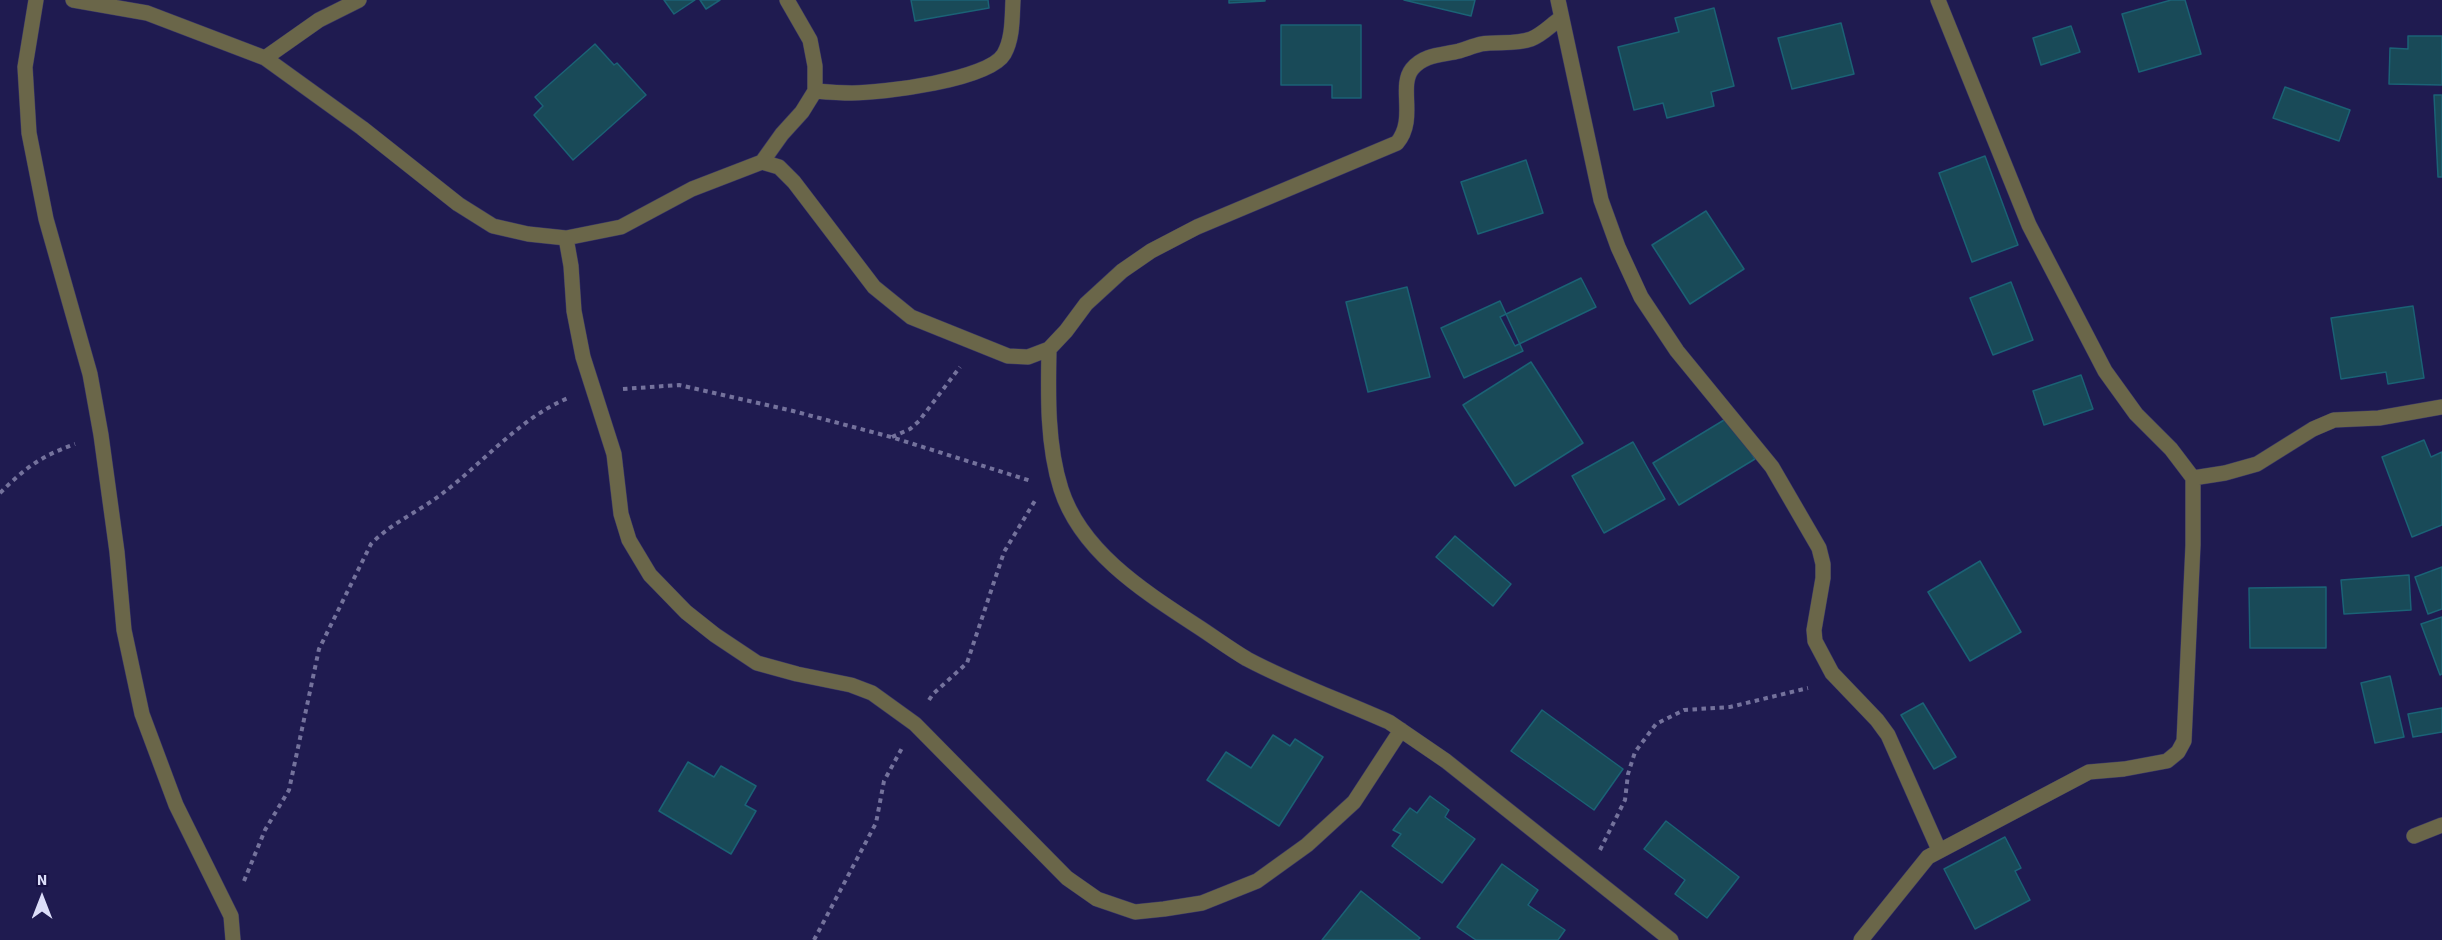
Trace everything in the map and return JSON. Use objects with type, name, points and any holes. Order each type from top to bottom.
[{"type":"street","points":[[36,0],[25,67],[29,132],[46,219],[90,374],[117,552],[124,630],[142,714],[176,805],[231,916],[233,940]]},
{"type":"street","points":[[73,0],[147,13],[265,58],[362,128],[459,204],[493,226],[528,234],[566,238],[621,227],[692,189],[762,162],[782,134],[802,112],[815,91],[815,66],[810,40],[787,0]]},
{"type":"street","points":[[265,58],[319,20],[359,0]]},
{"type":"street","points":[[815,91],[853,93],[896,89],[931,84],[991,67],[1003,55],[1010,36],[1013,0]]},
{"type":"street","points":[[1558,0],[1601,200],[1618,248],[1641,297],[1677,351],[1772,467],[1819,548],[1823,564],[1823,578],[1814,630],[1815,641],[1832,673],[1888,735],[1940,850]]},
{"type":"street","points":[[1861,940],[1928,857],[2090,772],[2124,769],[2167,761],[2178,752],[2184,741],[2193,545],[2193,478],[2171,449],[2136,414],[2105,371],[2029,225],[1938,0]]},
{"type":"street","points":[[762,162],[779,167],[794,182],[874,287],[911,316],[1008,356],[1028,357],[1049,349],[1086,304],[1122,271],[1151,251],[1197,227],[1397,143],[1404,135],[1408,121],[1407,80],[1412,69],[1420,62],[1434,55],[1456,52],[1481,44],[1534,38],[1561,18]]},
{"type":"street","points":[[566,238],[571,266],[574,311],[583,357],[614,454],[621,514],[629,540],[650,575],[686,612],[757,663],[796,674],[851,685],[872,693],[915,724],[1067,878],[1097,899],[1135,912],[1164,909],[1202,903],[1257,881],[1306,845],[1354,802],[1401,730]]},
{"type":"street","points":[[1049,349],[1048,399],[1052,442],[1061,490],[1088,539],[1113,565],[1173,610],[1247,659],[1389,722],[1401,730],[1446,761],[1671,940]]},
{"type":"street","points":[[2193,478],[2225,473],[2257,464],[2313,429],[2334,420],[2379,418],[2442,407]]},
{"type":"street","points":[[2414,836],[2442,825]]},
{"type":"path","points":[[891,437],[910,429],[919,421],[961,366],[983,346]]},
{"type":"path","points":[[231,916],[265,830],[289,790],[319,649],[371,544],[380,535],[420,510],[455,484],[535,416],[567,399],[632,387],[679,385],[793,411],[891,437],[1061,490]]},
{"type":"path","points":[[0,493],[23,470],[52,452],[101,435]]},
{"type":"path","points":[[1588,873],[1625,800],[1628,774],[1635,752],[1656,724],[1684,710],[1730,707],[1806,688],[1847,689]]},
{"type":"building","points":[[664,0],[695,0],[674,14]]},
{"type":"building","points":[[700,0],[720,0],[706,9]]},
{"type":"building","points":[[911,0],[988,0],[989,8],[915,21]]},
{"type":"building","points":[[1229,0],[1265,0],[1265,1],[1229,3]]},
{"type":"building","points":[[1404,0],[1475,0],[1471,16]]},
{"type":"building","points":[[2171,0],[2185,0],[2201,54],[2139,72],[2122,14]]},
{"type":"building","points":[[1714,8],[1734,86],[1711,92],[1714,106],[1667,118],[1663,103],[1634,110],[1618,47],[1679,32],[1675,18]]},
{"type":"building","points":[[1841,23],[1854,74],[1792,89],[1778,38]]},
{"type":"building","points":[[1281,25],[1361,25],[1361,98],[1332,98],[1332,85],[1281,85]]},
{"type":"building","points":[[2071,26],[2080,52],[2041,65],[2033,38]]},
{"type":"building","points":[[2408,36],[2442,36],[2442,85],[2389,84],[2390,48],[2408,49]]},
{"type":"building","points":[[595,44],[614,65],[617,63],[646,95],[573,160],[534,115],[543,106],[535,97]]},
{"type":"building","points":[[2285,87],[2350,110],[2339,141],[2273,118]]},
{"type":"building","points":[[2434,95],[2442,95],[2442,177],[2438,177]]},
{"type":"building","points":[[1985,156],[2018,245],[1972,262],[1939,173]]},
{"type":"building","points":[[1526,160],[1543,213],[1478,234],[1461,182]]},
{"type":"building","points":[[1706,211],[1744,269],[1690,304],[1652,245]]},
{"type":"building","points":[[1581,278],[1596,307],[1515,346],[1500,317]]},
{"type":"building","points":[[2011,282],[2033,340],[1993,355],[1970,298]]},
{"type":"building","points":[[1407,287],[1430,377],[1368,392],[1346,302]]},
{"type":"building","points":[[1500,301],[1523,351],[1464,378],[1441,328]]},
{"type":"building","points":[[2413,306],[2424,378],[2388,384],[2386,372],[2341,379],[2331,318]]},
{"type":"building","points":[[1531,362],[1583,443],[1515,486],[1463,405]]},
{"type":"building","points":[[2081,375],[2093,409],[2044,425],[2033,391]]},
{"type":"building","points":[[1729,417],[1755,459],[1679,505],[1653,463]]},
{"type":"building","points":[[2424,440],[2431,457],[2442,452],[2442,525],[2412,537],[2382,457]]},
{"type":"building","points":[[1633,442],[1665,499],[1604,533],[1572,476]]},
{"type":"building","points":[[1455,536],[1511,584],[1493,606],[1436,557]]},
{"type":"building","points":[[1980,561],[2021,632],[1970,661],[1928,592]]},
{"type":"building","points":[[2442,567],[2442,609],[2428,614],[2415,577]]},
{"type":"building","points":[[2409,575],[2411,610],[2344,614],[2341,580]]},
{"type":"building","points":[[2326,587],[2326,648],[2250,648],[2249,588]]},
{"type":"building","points":[[2442,617],[2442,674],[2440,675],[2421,624]]},
{"type":"building","points":[[2390,676],[2404,737],[2375,743],[2361,683]]},
{"type":"building","points":[[1923,703],[1956,757],[1934,769],[1901,715]]},
{"type":"building","points":[[2442,708],[2442,732],[2413,737],[2408,714]]},
{"type":"building","points":[[1542,710],[1623,769],[1594,810],[1511,751]]},
{"type":"building","points":[[1273,735],[1290,746],[1295,739],[1323,757],[1279,826],[1207,780],[1226,752],[1251,768]]},
{"type":"building","points":[[688,762],[714,777],[721,766],[756,786],[745,805],[756,811],[731,854],[659,811]]},
{"type":"building","points":[[1430,796],[1449,810],[1445,817],[1475,839],[1442,883],[1392,846],[1401,834],[1393,830],[1410,808],[1417,813]]},
{"type":"building","points":[[1666,821],[1739,877],[1707,918],[1675,894],[1685,880],[1644,849]]},
{"type":"building","points":[[2005,837],[2021,868],[2015,871],[2030,900],[1975,929],[1944,869]]},
{"type":"building","points":[[1502,864],[1538,890],[1528,905],[1565,930],[1558,940],[1476,940],[1457,927]]},
{"type":"building","points":[[1361,891],[1420,938],[1418,940],[1322,940]]}]
